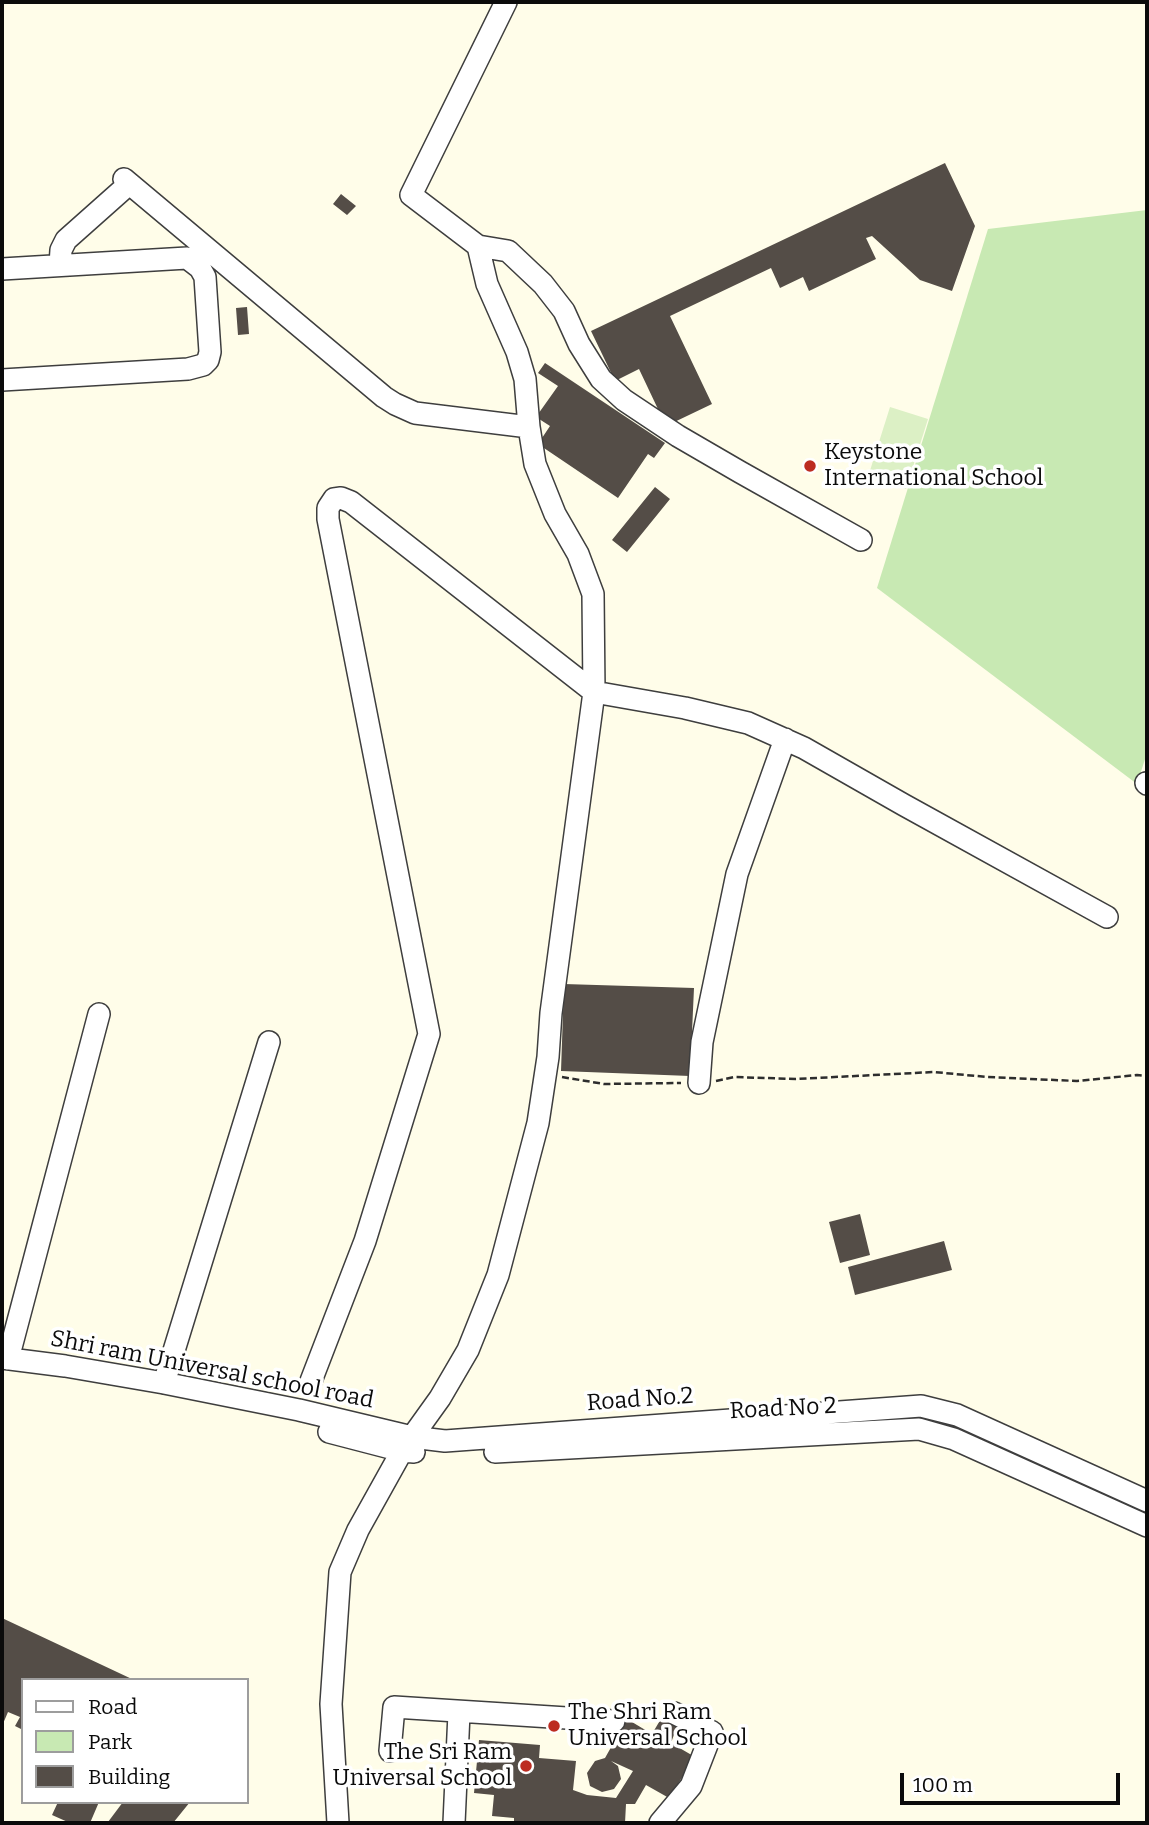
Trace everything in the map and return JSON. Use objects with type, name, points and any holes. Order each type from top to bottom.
[{"type":"street","points":[[506,2],[411,195],[478,246],[508,251],[543,284],[564,311],[579,344],[601,379],[624,400],[719,460],[861,540]]},
{"type":"street","points":[[60,265],[61,250],[66,240],[126,182],[395,404],[415,413],[529,426]]},
{"type":"street","points":[[338,1823],[331,1704],[341,1572],[358,1530],[407,1444],[440,1398],[468,1350],[498,1275],[538,1123],[594,692],[593,594],[578,554],[555,514],[535,464],[525,379],[517,352],[487,284],[478,246]]},
{"type":"street","points":[[2,269],[187,258],[200,268],[205,277],[210,352],[204,365],[188,369],[2,380]]},
{"type":"street","points":[[311,1381],[365,1241],[429,1034],[328,519],[328,508],[334,499],[341,498],[351,502],[594,692],[685,708],[748,723],[785,739],[1107,918]]},
{"type":"street","points":[[699,1083],[702,1042],[737,874],[785,739]]},
{"type":"street","points":[[4,1363],[99,1014]]},
{"type":"street","points":[[164,1383],[269,1042]]},
{"type":"street","name":"Shri ram Universal school road","points":[[4,1363],[65,1366],[299,1410],[407,1444]]},
{"type":"street","name":"Shri ram Universal school road","points":[[4,1363],[63,1379],[154,1394],[407,1444]]},
{"type":"street","name":"Road No.2","points":[[407,1444],[921,1406],[957,1415],[1147,1501]]},
{"type":"street","name":"Road No 2","points":[[407,1444],[445,1454],[919,1429],[954,1439],[1147,1526]]},
{"type":"street","points":[[390,1751],[394,1707],[614,1721]]},
{"type":"street","points":[[454,1823],[459,1713]]},
{"type":"street","points":[[660,1823],[691,1786],[712,1732],[674,1713]]},
{"type":"path","points":[[545,1074],[604,1084],[699,1083],[734,1077],[796,1079],[934,1072],[1077,1081],[1147,1076]]},
{"type":"green space","points":[[1147,210],[1147,753],[1137,784],[877,588],[988,229]]},
{"type":"green space","points":[[890,407],[928,419],[906,489],[868,477]]},
{"type":"building","points":[[945,163],[975,226],[952,291],[920,280],[872,236],[866,238],[876,259],[809,291],[803,277],[780,288],[771,268],[670,316],[712,404],[666,426],[639,369],[615,381],[591,331]]},
{"type":"building","points":[[341,194],[356,206],[347,215],[333,204]]},
{"type":"building","points":[[247,307],[249,334],[238,335],[236,308]]},
{"type":"building","points":[[545,363],[665,443],[654,458],[648,454],[618,498],[538,444],[550,426],[536,417],[558,386],[538,373]]},
{"type":"building","points":[[655,487],[670,499],[627,552],[612,540]]},
{"type":"building","points":[[564,984],[694,988],[690,1076],[561,1071]]},
{"type":"building","points":[[860,1214],[870,1255],[840,1263],[829,1222]]},
{"type":"building","points":[[944,1241],[952,1270],[855,1295],[848,1267]]},
{"type":"building","points":[[2,1618],[130,1678],[21,1678],[21,1729],[15,1726],[20,1717],[8,1712],[2,1726]]},
{"type":"building","name":"The Sri Ram Universal School","points":[[662,1717],[677,1726],[671,1743],[695,1757],[669,1798],[646,1785],[635,1804],[626,1804],[625,1823],[514,1822],[514,1818],[492,1816],[494,1795],[474,1793],[479,1740],[540,1745],[539,1758],[576,1761],[573,1790],[587,1795],[616,1798],[633,1771],[611,1761],[618,1766],[621,1779],[614,1789],[602,1792],[590,1786],[587,1773],[595,1761],[605,1758],[627,1719],[652,1734]]},
{"type":"building","points":[[57,1804],[98,1804],[90,1823],[70,1823],[52,1815]]},
{"type":"building","points":[[122,1804],[188,1804],[173,1823],[108,1822]]},
{"type":"place","name":"Keystone International School","points":[[810,466]]},
{"type":"place","name":"The Shri Ram Universal School","points":[[554,1726]]},
{"type":"place","name":"The Sri Ram Universal School","points":[[526,1766]]}]
